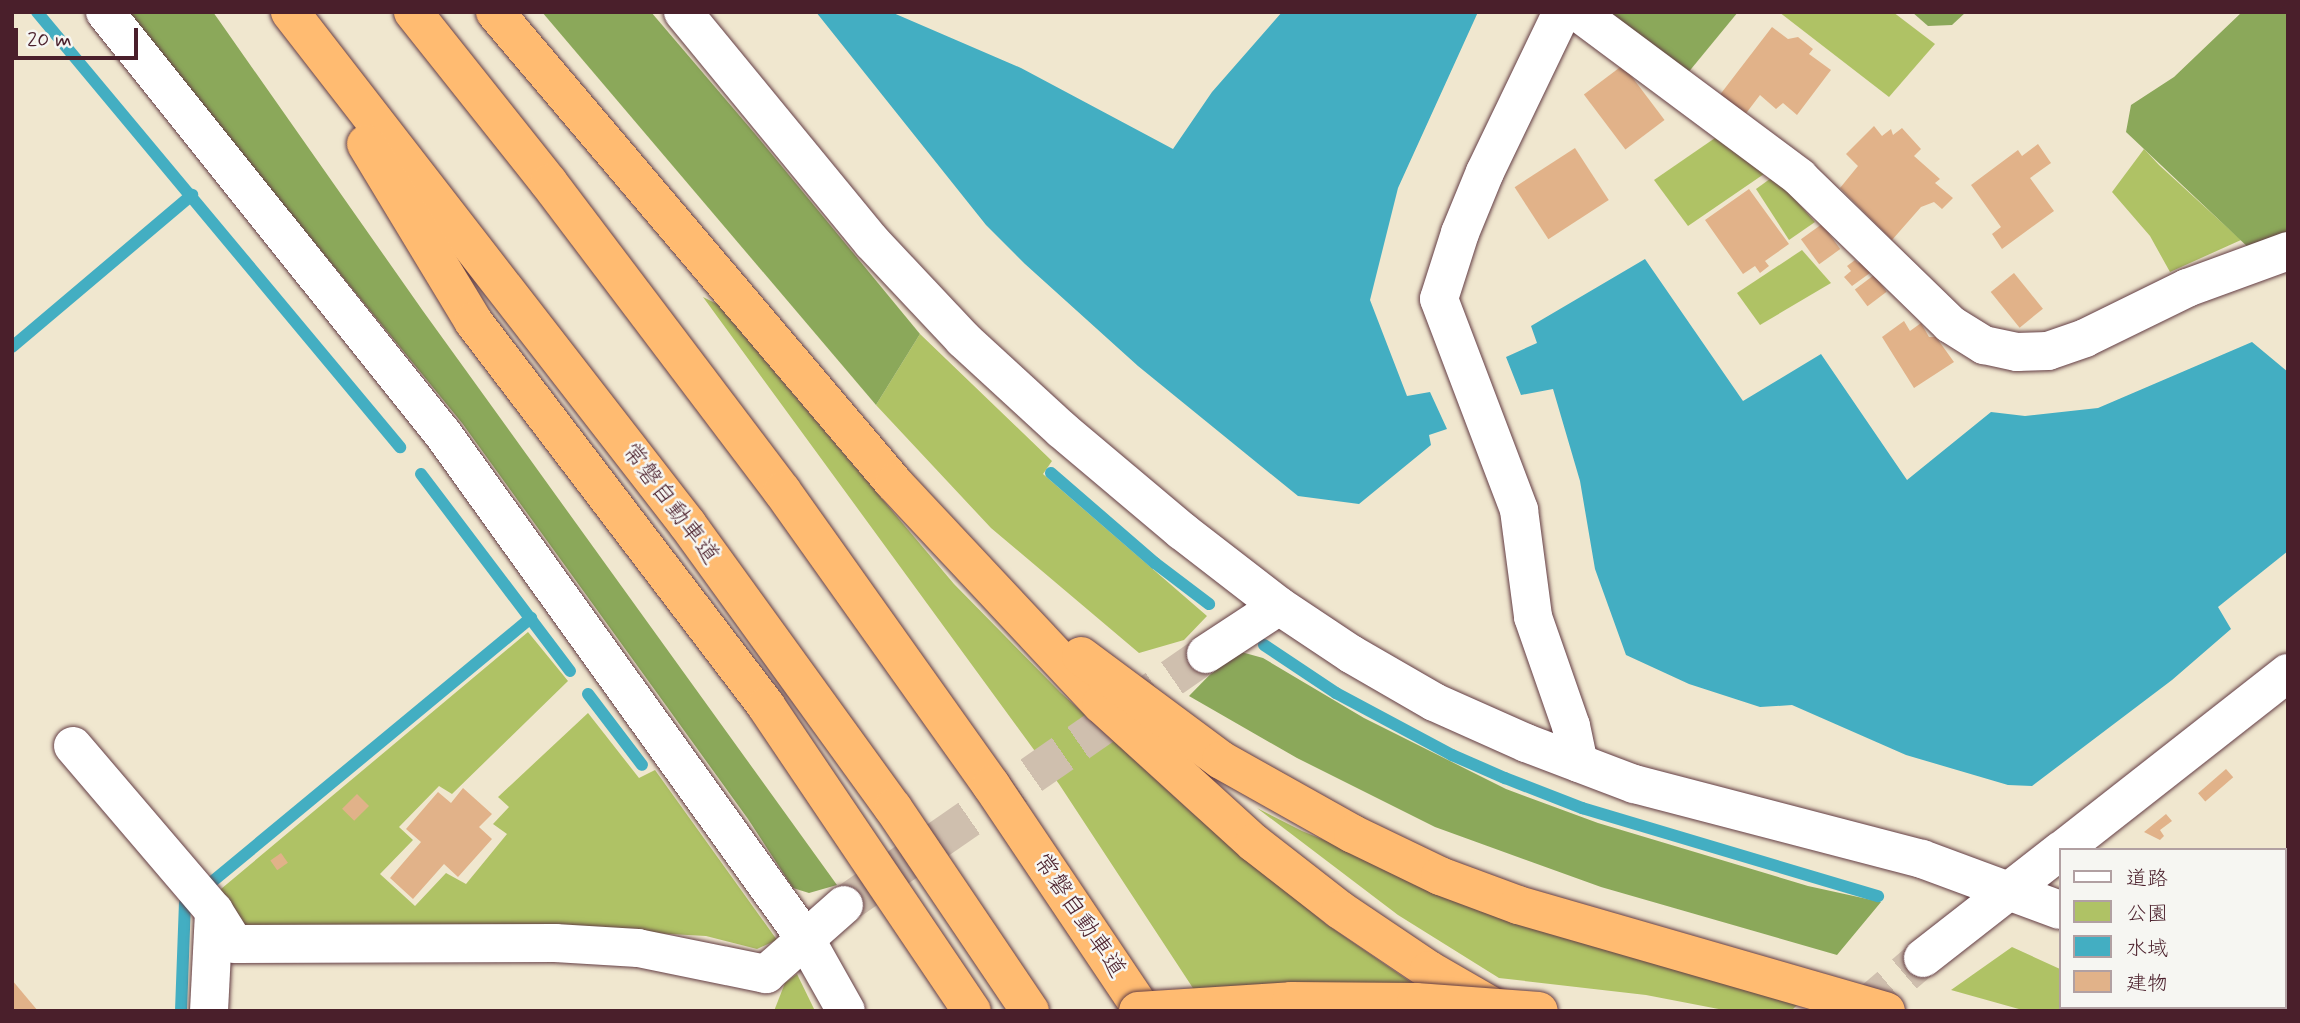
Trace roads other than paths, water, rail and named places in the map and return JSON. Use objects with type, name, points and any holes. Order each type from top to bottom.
[{"type":"highway","points":[[288,12],[473,321],[766,706],[972,1011]]},
{"type":"highway","name":"常磐自動車道","points":[[288,12],[688,524],[893,808],[1030,1011]]},
{"type":"highway","name":"常磐自動車道","points":[[413,12],[549,183],[782,491],[991,785],[1141,1011]]},
{"type":"highway","points":[[495,12],[700,251],[818,395],[971,567],[1101,704],[1254,843],[1340,910],[1429,970],[1500,1011]]},
{"type":"highway","points":[[971,567],[1083,657],[1221,760],[1366,840],[1440,876],[1518,905],[1886,1011]]},
{"type":"highway","points":[[1141,1011],[1291,1001],[1416,1002],[1539,1011]]},
{"type":"street","points":[[105,12],[443,434],[806,940],[846,1011]]},
{"type":"street","points":[[683,12],[872,243],[963,339],[1062,430],[1182,531],[1279,606],[1351,654],[1434,702],[1634,784],[1922,859],[2058,909]]},
{"type":"street","points":[[1562,12],[1485,172],[1460,233],[1439,299],[1519,510],[1533,617],[1571,726],[1579,763]]},
{"type":"street","points":[[1578,12],[1800,177],[1950,324],[1984,345],[2017,352],[2048,351],[2085,338],[2188,288],[2288,250]]},
{"type":"street","points":[[1206,654],[1279,606]]},
{"type":"street","points":[[2064,848],[2288,673]]},
{"type":"street","points":[[73,746],[214,911],[235,944],[569,943],[638,948],[766,974],[844,905]]},
{"type":"street","points":[[1923,958],[2058,852]]},
{"type":"street","points":[[209,1011],[214,911]]},
{"type":"water","points":[[816,12],[891,12],[1021,68],[1173,149],[1212,92],[1282,12],[1478,12],[1398,188],[1370,300],[1407,396],[1430,392],[1447,429],[1429,435],[1431,445],[1359,504],[1298,496],[1138,366],[986,225]]},
{"type":"water","points":[[1645,259],[1743,401],[1821,354],[1907,480],[1991,412],[2025,416],[2098,408],[2252,342],[2288,372],[2288,551],[2218,607],[2231,629],[2172,680],[2032,786],[2008,785],[1906,755],[1792,705],[1760,707],[1689,684],[1626,655],[1595,569],[1580,481],[1553,389],[1521,395],[1506,357],[1537,343],[1531,326]]},
{"type":"waterway","points":[[37,12],[400,447]]},
{"type":"waterway","points":[[12,347],[192,195]]},
{"type":"waterway","points":[[1051,473],[1155,563],[1209,604]]},
{"type":"waterway","points":[[421,474],[570,671]]},
{"type":"waterway","points":[[213,881],[531,618]]},
{"type":"waterway","points":[[1264,645],[1336,693],[1452,755],[1505,778],[1582,808],[1878,896]]},
{"type":"waterway","points":[[588,694],[642,765]]},
{"type":"waterway","points":[[181,1011],[185,903]]},
{"type":"waterway","points":[[2174,1009],[2180,1011]]},
{"type":"tunnel","points":[[844,905],[1206,654]]},
{"type":"tunnel","points":[[1861,1011],[1923,958]]}]
